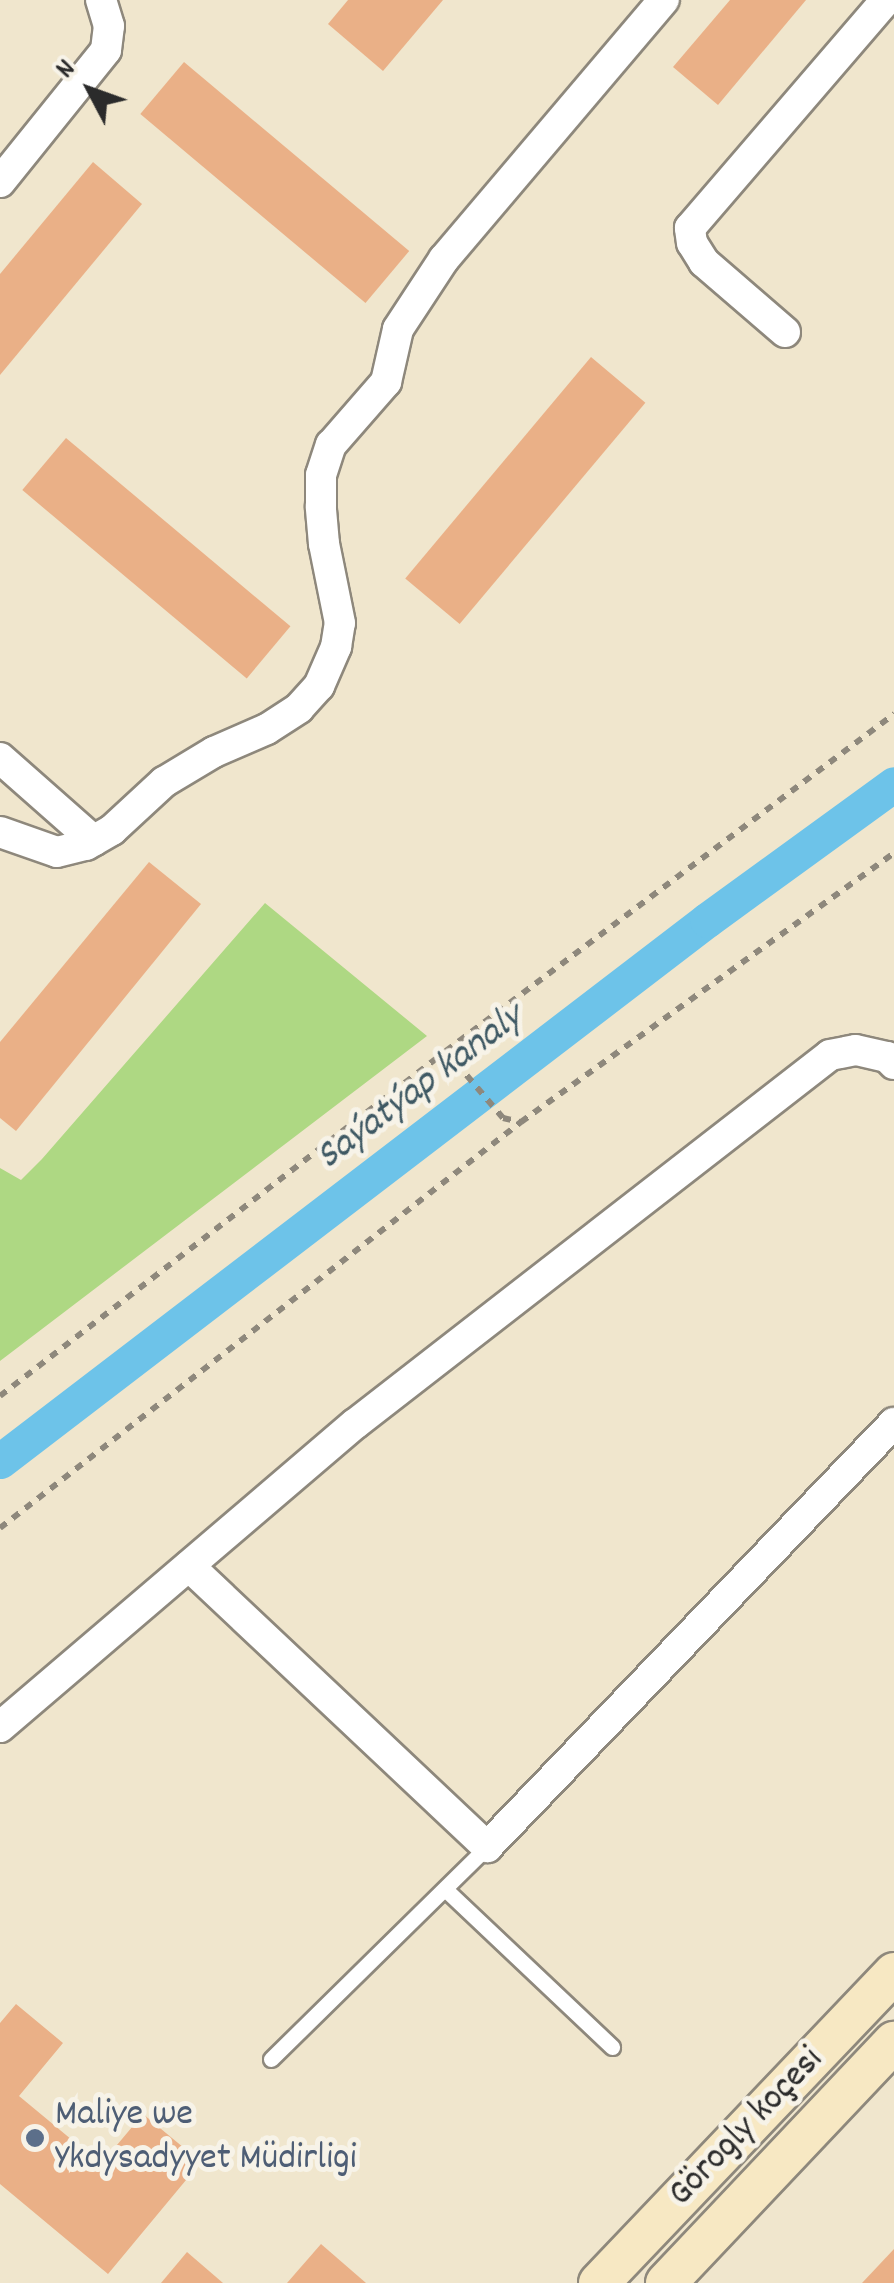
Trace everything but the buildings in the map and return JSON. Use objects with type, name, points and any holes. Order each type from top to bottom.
[{"type":"street","points":[[0,182],[106,50],[108,26],[101,0]]},
{"type":"street","points":[[0,832],[58,852],[94,840],[164,782],[214,752],[266,729],[299,708],[319,686],[336,647],[340,622],[324,544],[321,506],[321,475],[332,445],[386,382],[398,329],[444,259],[664,0]]},
{"type":"street","points":[[785,332],[704,262],[690,239],[690,228],[886,0]]},
{"type":"street","points":[[0,758],[94,840]]},
{"type":"street","points":[[0,1726],[355,1424],[830,1056],[856,1050],[887,1057],[894,1064]]},
{"type":"street","points":[[189,1566],[487,1846],[894,1423]]},
{"type":"street","name":"Görogly koçesi","points":[[599,2283],[894,1974]]},
{"type":"street","name":"Görogly koçesi","points":[[666,2283],[894,2042]]},
{"type":"lane","points":[[271,2059],[487,1846]]},
{"type":"lane","points":[[445,1889],[612,2047]]},
{"type":"path","points":[[0,1396],[446,1051],[894,714]]},
{"type":"path","points":[[0,1528],[521,1122],[894,853]]},
{"type":"path","points":[[446,1051],[456,1068],[503,1118],[521,1122]]},
{"type":"green space","points":[[265,903],[427,1036],[0,1361],[0,1168],[21,1180],[42,1159]]},
{"type":"waterway","name":"Saýatýap kanaly","points":[[0,1461],[707,920],[894,784]]},
{"type":"place","name":"Maliye we Ykdysadyyet Müdirligi","points":[[35,2138]]}]
